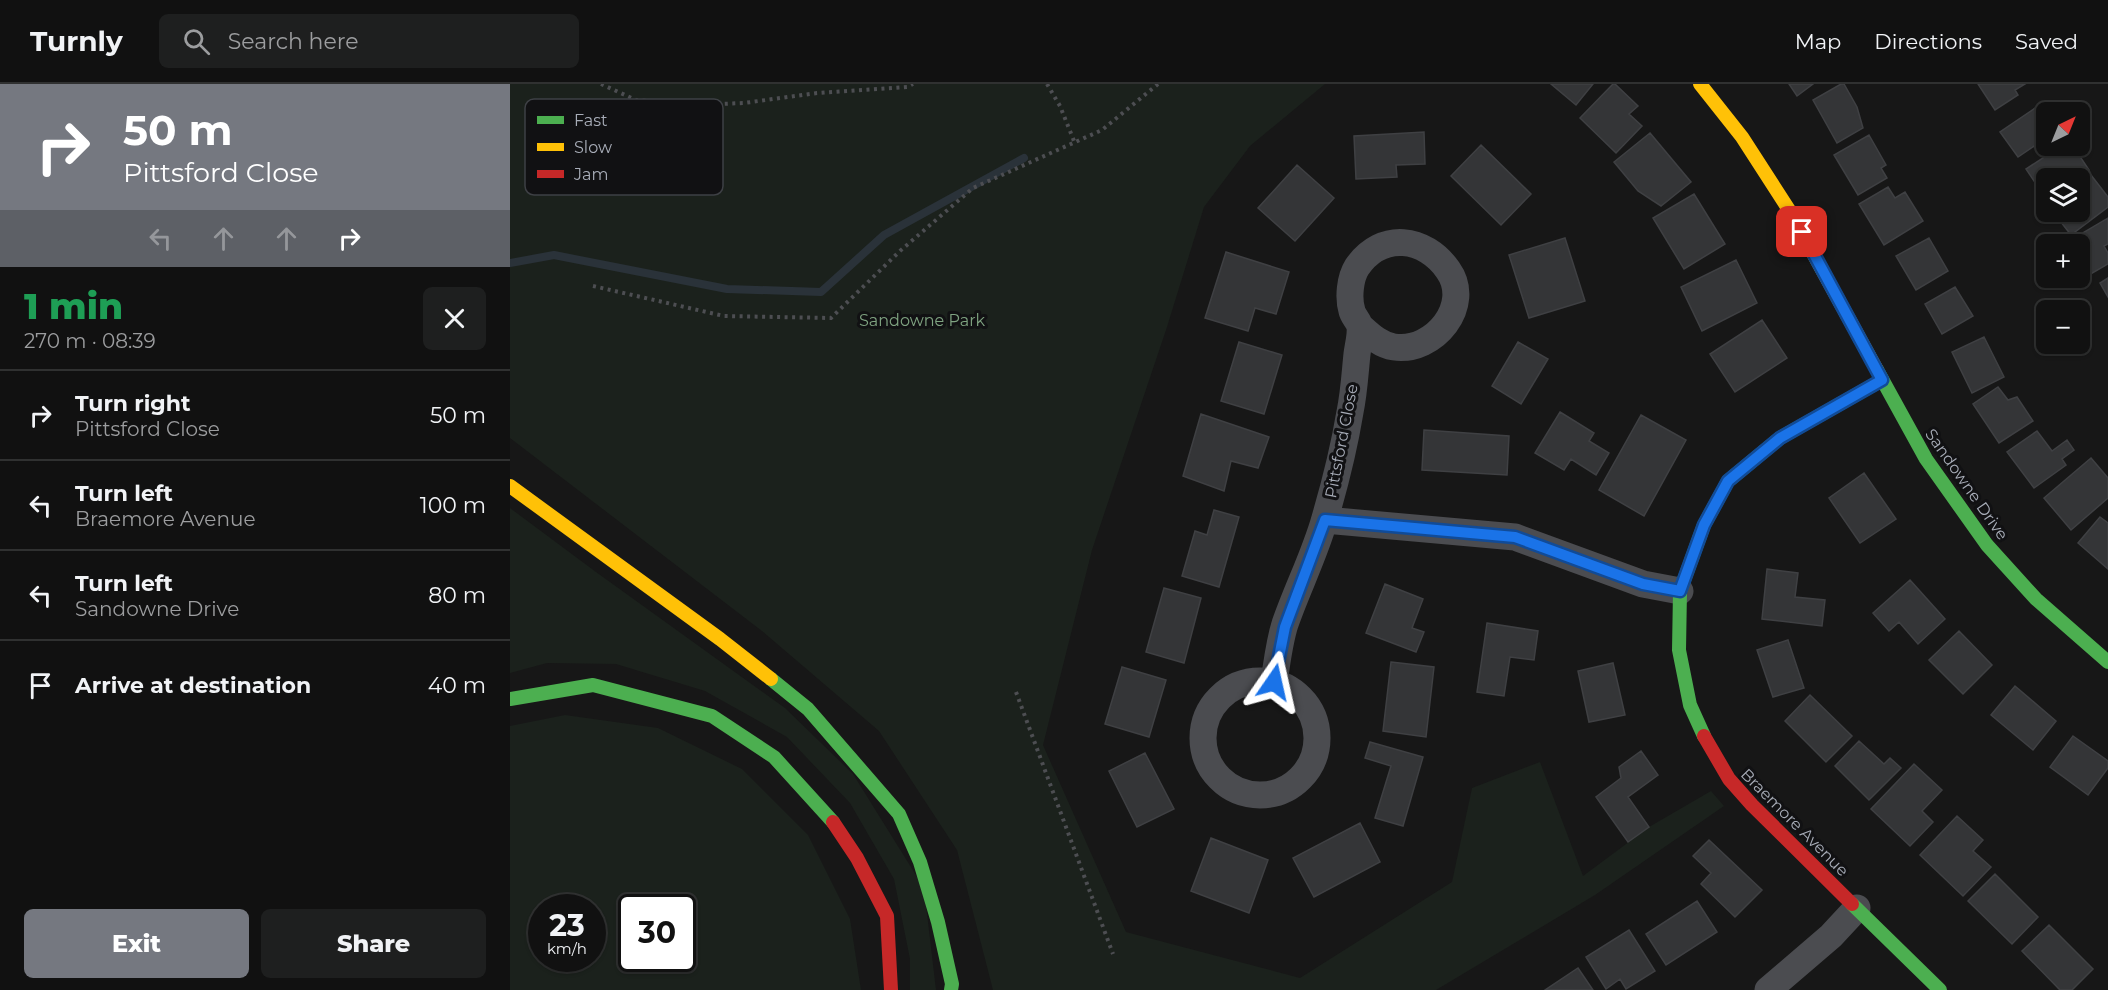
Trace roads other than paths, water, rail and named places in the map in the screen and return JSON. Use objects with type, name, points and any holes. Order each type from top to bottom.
[{"type":"main road","name":"Sandowne Drive","points":[[1700,84],[1742,137],[1791,213],[1926,459],[1987,545],[2036,599],[2108,662]]},
{"type":"main road","name":"Braemore Avenue","points":[[1882,380],[1780,438],[1728,481],[1704,525],[1680,591],[1679,650],[1690,705],[1710,749],[1729,779],[1752,805],[1940,990]]},
{"type":"main road","points":[[510,486],[720,639],[808,709],[848,753],[899,814],[920,862],[938,922],[952,988]]},
{"type":"main road","points":[[510,699],[593,685],[712,716],[774,757],[828,815],[857,858],[886,916],[891,990]]},
{"type":"street","name":"Pittsford Close","points":[[1274,682],[1285,627],[1325,520],[1350,412],[1360,326]]},
{"type":"street","name":"Pittsford Close","points":[[1325,520],[1515,537],[1643,584],[1680,591]]},
{"type":"street","points":[[1274,682],[1292,690],[1306,704],[1315,722],[1318,742],[1311,766],[1293,785],[1275,794],[1252,795],[1233,788],[1220,779],[1206,755],[1203,735],[1205,721],[1215,703],[1229,690],[1245,683],[1274,682]]},
{"type":"street","points":[[1768,990],[1831,936],[1857,908]]},
{"type":"waterway","points":[[510,263],[554,255],[727,289],[821,292],[884,235],[1024,158]]},
{"type":"park label","name":"Sandowne Park","points":[[922,320]]}]
